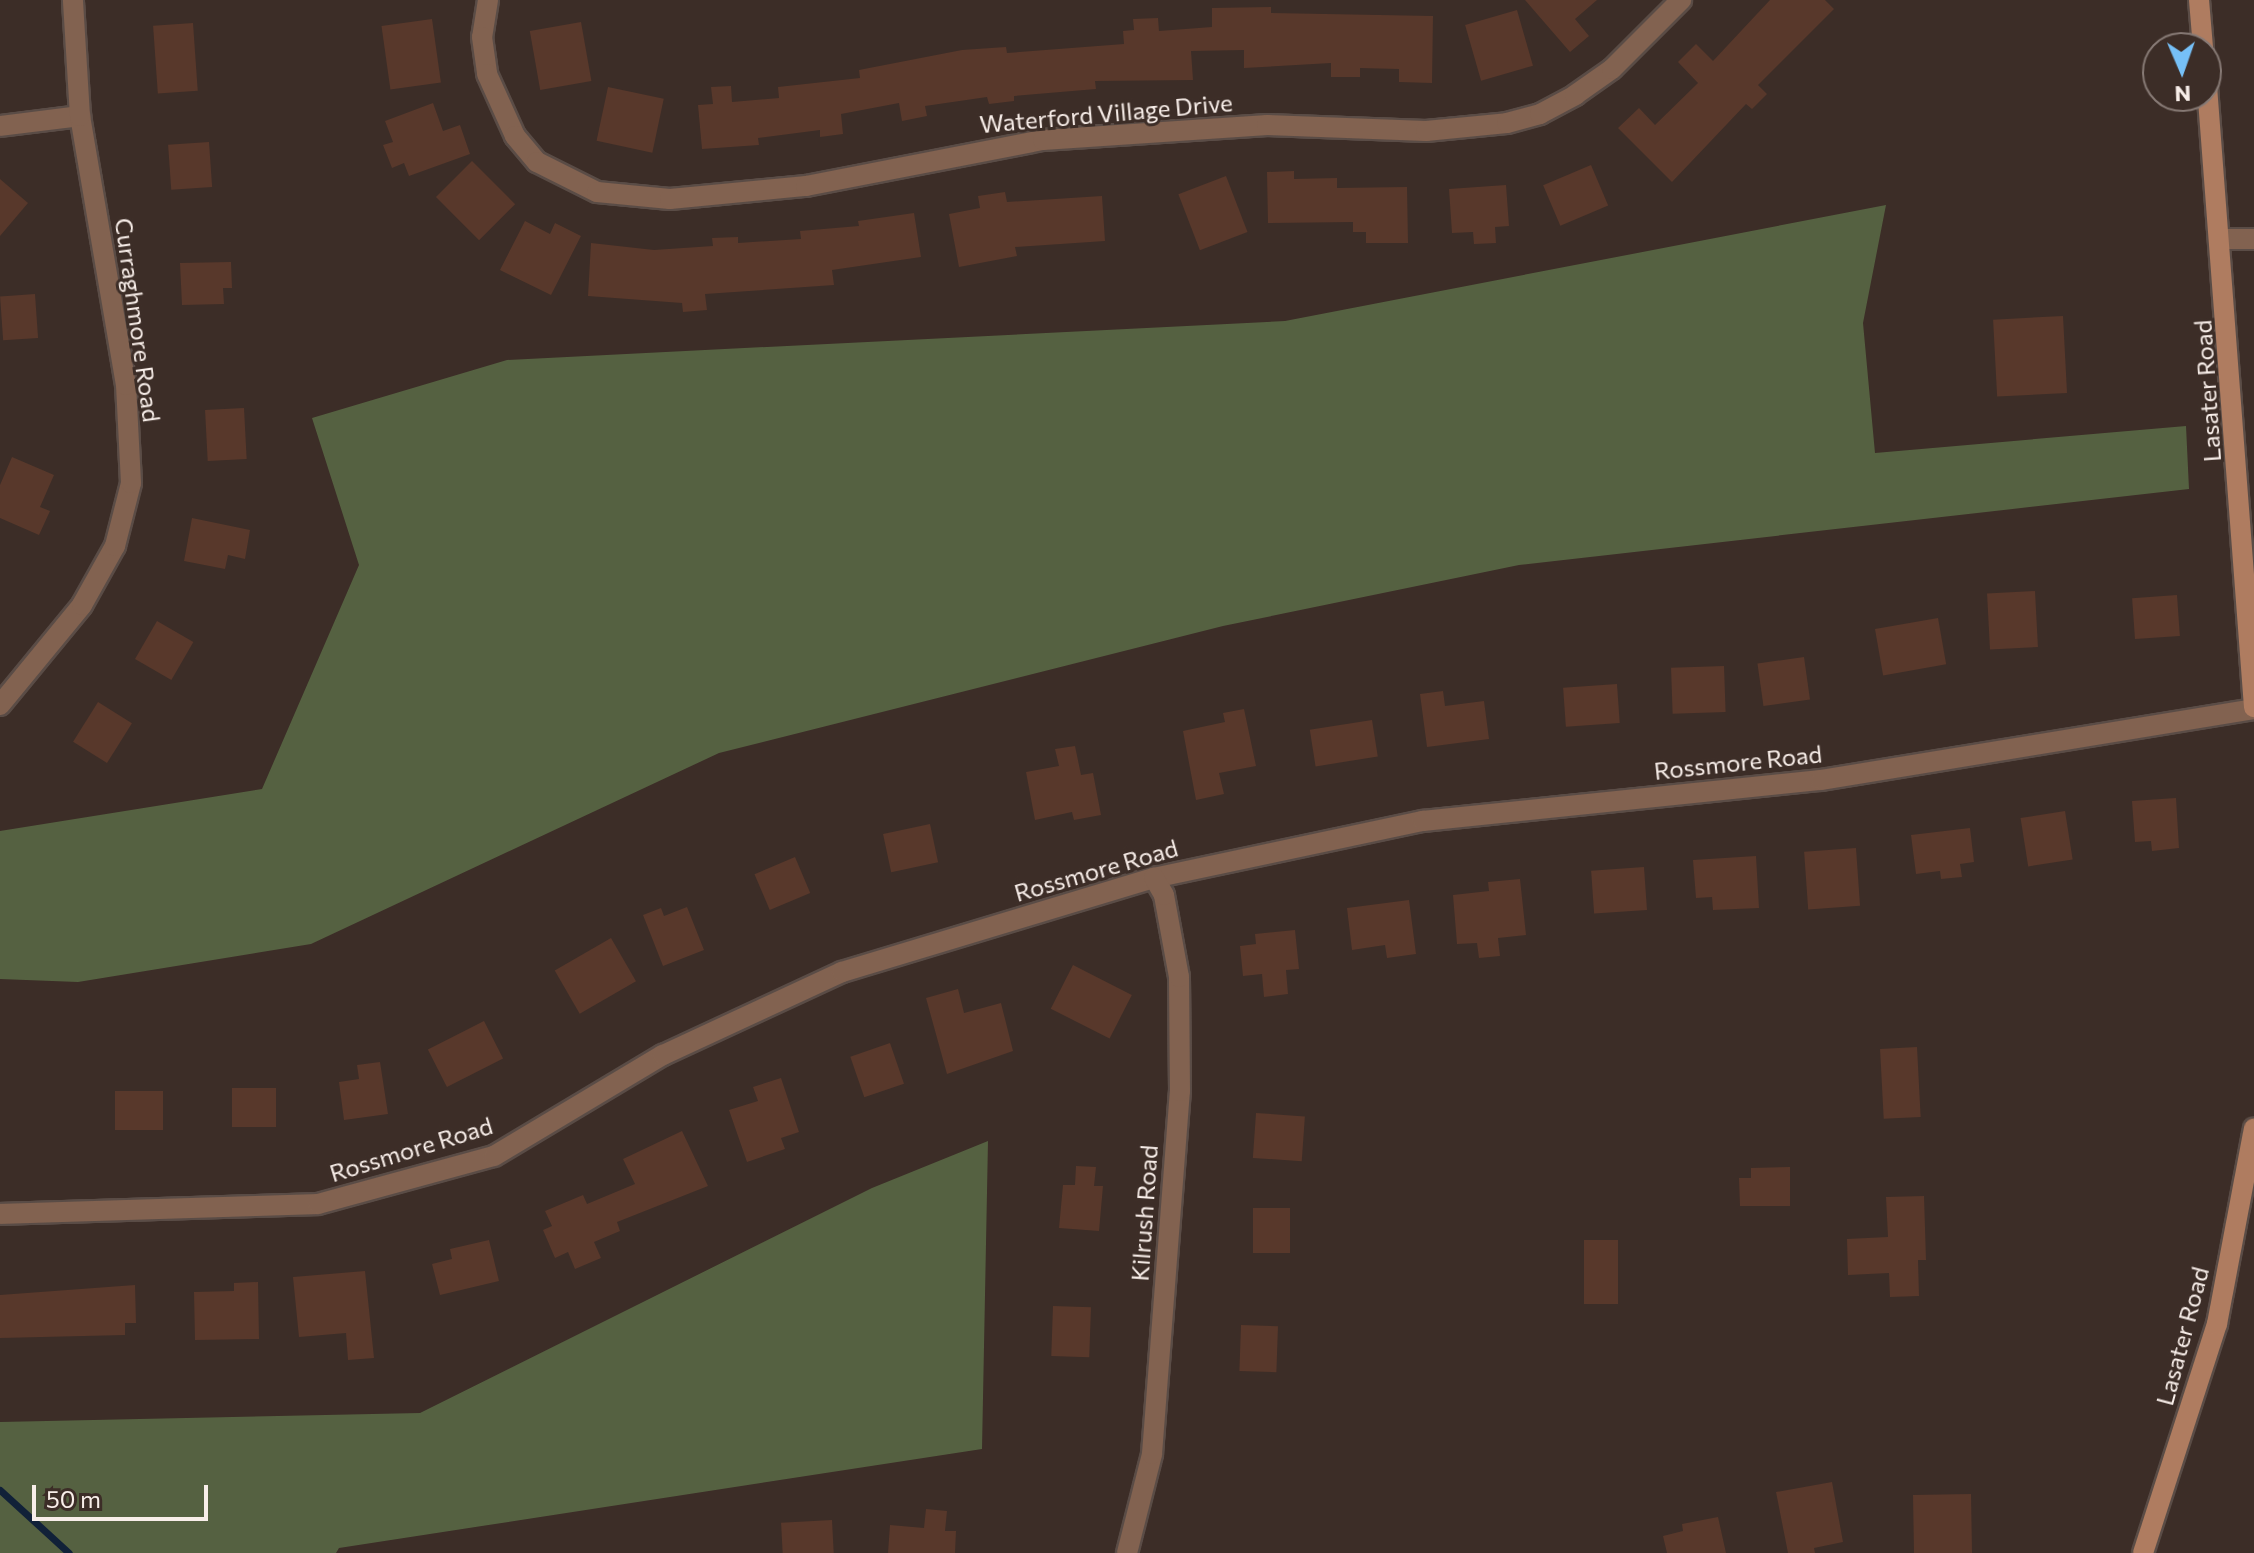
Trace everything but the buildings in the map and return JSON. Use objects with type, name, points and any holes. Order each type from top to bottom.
[{"type":"street","name":"Curraghmore Road","points":[[0,705],[82,605],[115,546],[131,483],[126,385],[80,116],[73,0]]},
{"type":"street","name":"Waterford Village Drive","points":[[488,0],[482,37],[487,74],[515,136],[537,162],[597,192],[670,199],[806,186],[1043,140],[1267,125],[1426,131],[1507,123],[1540,114],[1575,95],[1612,69],[1681,0]]},
{"type":"street","points":[[2199,0],[2202,32]]},
{"type":"street","name":"Lasater Road","points":[[2210,112],[2222,239],[2254,708]]},
{"type":"street","points":[[0,126],[80,116]]},
{"type":"street","points":[[2222,239],[2254,239]]},
{"type":"street","name":"Rossmore Road","points":[[0,1214],[318,1204],[494,1156],[663,1055],[842,972],[1154,878],[1423,821],[1821,780],[2254,708]]},
{"type":"street","name":"Kilrush Road","points":[[1127,1553],[1143,1506],[1152,1454],[1180,1091],[1179,977],[1164,895],[1154,878]]},
{"type":"street","name":"Lasater Road","points":[[2143,1553],[2217,1324],[2254,1128]]},
{"type":"green space","points":[[1886,205],[1863,323],[1875,453],[2186,426],[2189,489],[1519,565],[1223,626],[719,753],[311,944],[78,982],[0,979],[0,831],[262,789],[359,565],[312,418],[507,360],[1285,321]]},
{"type":"green space","points":[[988,1141],[982,1449],[339,1548],[336,1553],[0,1553],[0,1422],[420,1413],[872,1188]]},
{"type":"waterway","points":[[0,1490],[69,1553]]}]
